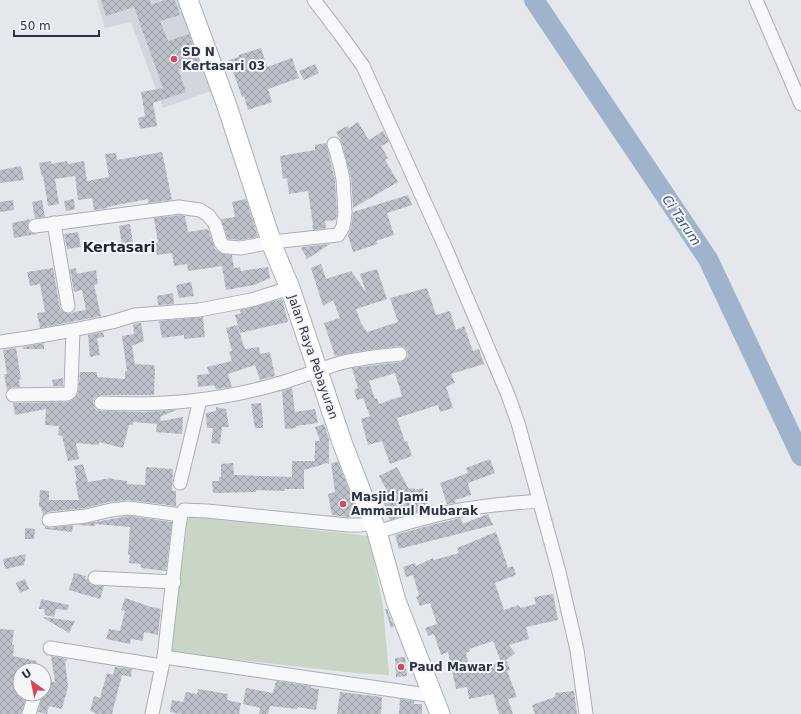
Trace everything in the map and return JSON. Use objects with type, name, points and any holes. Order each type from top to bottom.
[{"type":"main road","name":"Jalan Raya Pebayuran","points":[[188,0],[226,103],[274,250],[290,288],[317,372],[343,445],[375,527],[396,601],[440,714]]},
{"type":"street","points":[[314,0],[363,66],[446,249],[508,395],[518,423],[559,572],[577,650],[586,714]]},
{"type":"street","points":[[756,0],[797,86],[801,104]]},
{"type":"street","points":[[35,226],[179,207],[200,210],[208,215],[213,220],[221,243],[225,247],[241,248],[272,242],[338,235],[343,227],[345,213],[343,179],[334,144]]},
{"type":"street","points":[[54,223],[68,306]]},
{"type":"street","points":[[0,342],[73,330],[112,322],[135,315],[199,310],[251,300],[290,288]]},
{"type":"street","points":[[13,395],[67,394],[70,392],[73,330]]},
{"type":"street","points":[[101,403],[146,404],[200,400],[237,394],[271,386],[317,372],[340,363],[358,359],[400,354]]},
{"type":"street","points":[[180,484],[200,400]]},
{"type":"street","points":[[152,714],[163,661],[181,516],[183,511],[186,509],[375,527],[412,521],[461,510],[507,503],[539,501]]},
{"type":"street","points":[[49,520],[86,516],[111,510],[129,508],[181,516]]},
{"type":"street","points":[[95,578],[174,582]]},
{"type":"street","points":[[50,648],[434,696]]},
{"type":"street","points":[[30,714],[33,702]]},
{"type":"shaded area","name":"SD N Kertasari 03","points":[[183,0],[214,90],[163,108],[131,22],[105,28],[97,1]]},
{"type":"green space","points":[[188,516],[369,536],[383,606],[389,675],[355,673],[171,652]]},
{"type":"building","points":[[101,0],[150,0],[151,5],[164,0],[175,0],[180,15],[160,21],[168,41],[189,34],[199,62],[178,69],[186,92],[153,103],[157,126],[140,129],[138,118],[145,116],[141,92],[163,88],[134,7],[106,16]]},
{"type":"building","points":[[261,48],[267,67],[292,58],[299,78],[268,89],[272,102],[248,110],[244,96],[242,97],[229,60]]},
{"type":"building","points":[[315,64],[319,73],[304,80],[299,71]]},
{"type":"building","points":[[358,122],[369,140],[383,131],[389,142],[381,146],[388,158],[385,160],[398,182],[353,208],[351,177],[341,140],[336,132],[347,126],[349,128]]},
{"type":"building","points":[[326,143],[335,180],[336,220],[325,221],[326,228],[313,230],[308,191],[289,194],[287,178],[283,179],[280,156],[315,150],[315,145]]},
{"type":"building","points":[[162,152],[172,200],[148,203],[148,199],[94,210],[92,198],[78,200],[75,176],[55,179],[59,204],[48,206],[43,176],[42,177],[39,163],[51,161],[51,164],[67,161],[68,164],[84,161],[87,181],[109,177],[105,154],[116,153],[117,160]]},
{"type":"building","points":[[21,166],[24,180],[0,183],[0,170]]},
{"type":"building","points":[[408,195],[412,205],[387,213],[394,235],[376,241],[378,244],[353,252],[348,235],[351,228],[353,212]]},
{"type":"building","points":[[74,199],[75,209],[66,211],[64,201]]},
{"type":"building","points":[[246,199],[258,237],[241,240],[228,239],[221,219],[235,217],[232,202]]},
{"type":"building","points":[[13,200],[14,210],[0,212],[0,202]]},
{"type":"building","points":[[42,200],[45,217],[35,218],[32,202]]},
{"type":"building","points":[[181,215],[185,216],[188,232],[208,229],[215,249],[222,254],[232,255],[234,268],[240,267],[241,271],[268,267],[270,278],[254,285],[226,290],[222,266],[188,271],[187,264],[174,266],[172,253],[157,255],[155,243],[158,243],[154,218]]},
{"type":"building","points":[[31,219],[28,223],[28,231],[37,234],[14,238],[12,223]]},
{"type":"building","points":[[130,224],[133,243],[122,245],[119,226]]},
{"type":"building","points":[[78,232],[81,247],[67,249],[64,234]]},
{"type":"building","points":[[330,244],[307,259],[301,248],[303,247]]},
{"type":"building","points":[[321,264],[326,279],[351,271],[366,292],[360,274],[377,269],[387,299],[356,309],[361,323],[367,332],[398,322],[390,298],[427,288],[436,315],[450,311],[456,330],[464,326],[473,351],[479,349],[484,364],[451,374],[455,383],[446,387],[453,408],[440,412],[438,405],[397,418],[405,442],[407,441],[412,456],[390,464],[382,441],[368,445],[361,419],[370,416],[363,398],[357,400],[354,390],[358,388],[352,368],[401,362],[407,358],[407,350],[404,347],[399,346],[335,356],[324,323],[340,318],[333,300],[323,306],[311,268]],"holes":[[[395,373],[402,396],[379,404],[377,398],[375,399],[369,381]]]},
{"type":"building","points":[[53,268],[60,308],[62,311],[69,314],[86,310],[82,290],[74,292],[70,269],[76,268],[77,274],[96,270],[98,284],[94,285],[101,316],[40,328],[37,313],[45,312],[40,284],[30,286],[27,272]]},
{"type":"building","points":[[191,282],[194,296],[179,298],[176,285]]},
{"type":"building","points":[[173,293],[174,304],[158,305],[157,296]]},
{"type":"building","points":[[282,299],[288,322],[240,333],[235,315],[241,313],[240,310]]},
{"type":"building","points":[[203,317],[205,337],[184,339],[184,335],[162,338],[159,321]]},
{"type":"building","points":[[141,323],[144,341],[132,346],[135,364],[154,365],[154,395],[101,395],[94,398],[94,406],[96,410],[101,411],[144,412],[176,410],[160,417],[161,421],[183,417],[182,434],[156,432],[157,424],[133,422],[133,425],[129,425],[123,448],[99,442],[99,445],[76,443],[79,459],[68,461],[62,436],[58,435],[59,426],[45,425],[46,409],[15,415],[13,403],[71,401],[78,394],[80,372],[97,372],[97,377],[125,379],[125,371],[127,371],[122,336],[134,334],[133,324]]},
{"type":"building","points":[[237,325],[245,349],[259,347],[260,354],[270,352],[275,376],[260,380],[255,365],[228,374],[232,387],[216,389],[214,385],[198,387],[197,375],[209,374],[207,367],[232,361],[229,352],[232,351],[226,328]]},
{"type":"building","points":[[103,332],[104,337],[97,338],[100,355],[90,357],[88,335]]},
{"type":"building","points":[[44,343],[44,349],[23,349],[23,347]]},
{"type":"building","points":[[16,348],[21,379],[19,380],[20,387],[12,387],[7,390],[4,374],[7,374],[3,350]]},
{"type":"building","points":[[63,378],[63,386],[53,386],[52,380]]},
{"type":"building","points":[[292,388],[295,412],[315,409],[318,423],[285,429],[282,391]]},
{"type":"building","points":[[261,403],[263,428],[255,428],[251,404]]},
{"type":"building","points":[[216,407],[226,409],[229,427],[222,427],[220,444],[211,443],[213,428],[207,428],[206,413],[216,411]]},
{"type":"building","points":[[324,424],[329,439],[329,464],[327,463],[304,470],[304,489],[213,493],[212,481],[219,481],[219,477],[221,477],[221,464],[233,463],[234,475],[292,477],[292,461],[315,461],[315,441],[320,441],[315,427]]},
{"type":"building","points":[[490,459],[495,473],[468,483],[471,495],[455,500],[456,503],[447,504],[440,483],[468,473],[466,468]]},
{"type":"building","name":"Masjid Jami Ammanul Mubarak","points":[[338,462],[358,515],[347,517],[332,515],[328,494],[335,492],[331,463]]},
{"type":"building","points":[[83,464],[88,482],[111,478],[127,481],[127,484],[145,485],[146,467],[173,469],[172,491],[176,491],[176,506],[128,500],[109,502],[85,508],[48,512],[43,515],[41,507],[39,507],[40,490],[49,491],[49,500],[79,500],[74,466]]},
{"type":"building","points":[[397,467],[409,489],[414,488],[415,490],[423,488],[429,508],[390,520],[382,497],[389,495],[379,476]]},
{"type":"building","points":[[488,514],[493,525],[399,549],[395,535],[461,518],[463,524]]},
{"type":"building","points":[[129,516],[172,522],[166,571],[141,568],[141,564],[129,563],[130,555],[128,555],[130,527],[95,524],[95,526],[77,525]]},
{"type":"building","points":[[73,525],[72,532],[45,529],[45,527],[50,528]]},
{"type":"building","points":[[25,528],[35,529],[34,539],[25,539]]},
{"type":"building","points":[[496,532],[508,568],[513,566],[516,575],[495,583],[504,610],[519,605],[520,608],[536,604],[534,597],[553,594],[558,620],[526,627],[529,639],[509,645],[515,653],[504,662],[507,661],[510,670],[507,671],[517,697],[508,699],[513,714],[499,714],[493,694],[469,699],[467,687],[456,689],[448,652],[441,655],[434,634],[428,636],[425,628],[437,624],[430,603],[420,606],[416,597],[419,595],[413,575],[406,577],[403,567],[415,563],[416,566],[433,558],[434,560],[459,553],[457,548]],"holes":[[[493,641],[501,662],[488,666],[488,668],[470,672],[466,653],[470,651],[469,649]]]},
{"type":"building","points":[[26,554],[24,565],[5,569],[3,559]]},
{"type":"building","points":[[74,573],[86,576],[85,579],[87,579],[91,585],[104,586],[100,599],[69,590]]},
{"type":"building","points":[[25,579],[29,589],[20,593],[16,583]]},
{"type":"building","points":[[125,598],[161,609],[158,635],[144,632],[143,641],[131,639],[130,644],[106,639],[109,629],[120,631],[125,611],[121,610]]},
{"type":"building","points":[[41,599],[69,605],[68,610],[56,609],[54,617],[45,615],[44,609],[39,609]]},
{"type":"building","points":[[385,609],[387,609],[394,627],[391,628]]},
{"type":"building","points":[[42,617],[75,621],[69,633]]},
{"type":"building","points":[[0,629],[14,630],[12,645],[14,645],[13,656],[37,661],[12,662],[12,702],[25,702],[21,714],[0,714]]},
{"type":"building","points":[[51,656],[67,659],[67,661],[65,661],[68,687],[62,709],[49,706],[46,714],[38,712],[40,702],[52,702],[52,681],[55,682]]},
{"type":"building","name":"Paud Mawar 5","points":[[405,657],[407,676],[396,677],[395,658]]},
{"type":"building","points":[[115,667],[132,669],[131,677],[122,675],[112,714],[98,714],[90,711],[94,696],[100,698],[107,673],[113,675]]},
{"type":"building","points":[[276,681],[311,686],[311,688],[319,689],[316,710],[298,707],[297,709],[270,706],[268,714],[259,714],[260,708],[243,704],[246,688],[273,693]]},
{"type":"building","points":[[198,689],[228,694],[227,700],[241,703],[239,714],[181,714],[170,712],[172,700],[183,702],[186,692],[197,694]]},
{"type":"building","points":[[574,691],[577,714],[535,714],[532,705],[555,697],[555,693]]},
{"type":"building","points":[[340,692],[382,697],[381,714],[337,714]]},
{"type":"building","points":[[400,699],[414,701],[414,704],[422,704],[422,714],[399,714]]},
{"type":"waterway","name":"Ci Tarum","points":[[534,0],[708,259],[801,456]]},
{"type":"place","name":"SD N Kertasari 03","points":[[174,59]]},
{"type":"place","name":"Masjid Jami Ammanul Mubarak","points":[[343,504]]},
{"type":"place","name":"Paud Mawar 5","points":[[401,667]]},
{"type":"district","name":"Kertasari","points":[[119,247]]}]
